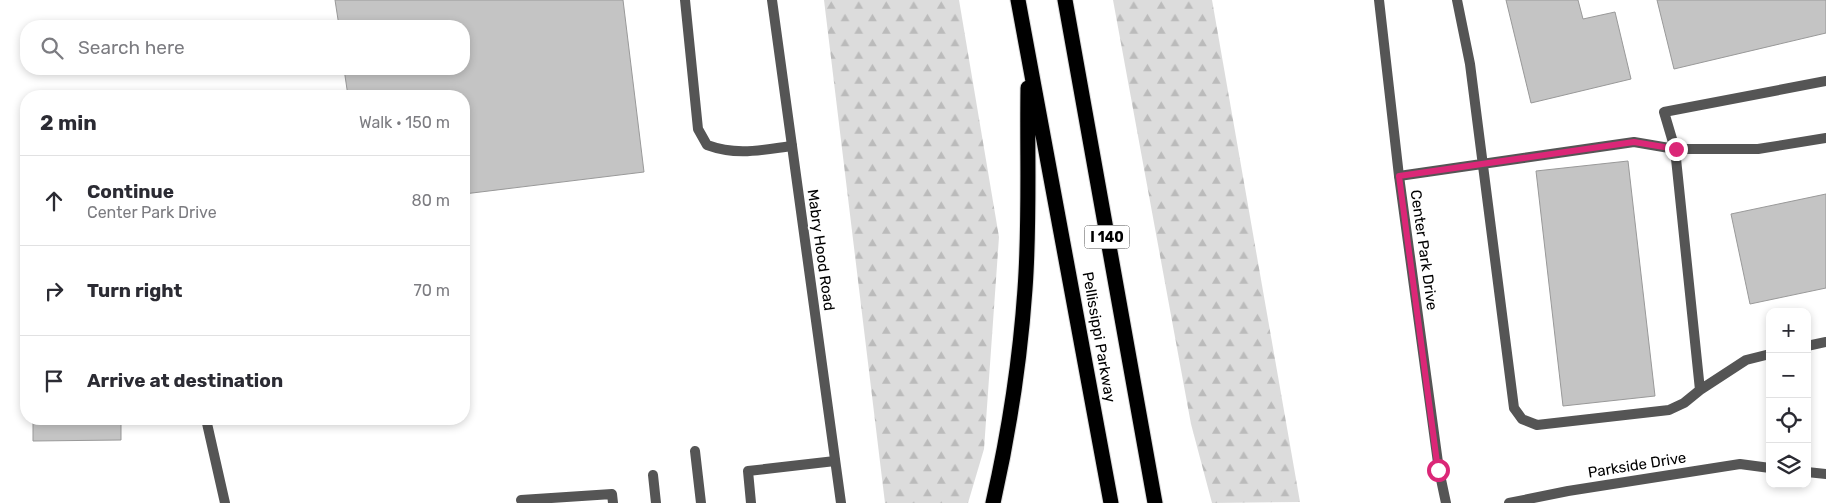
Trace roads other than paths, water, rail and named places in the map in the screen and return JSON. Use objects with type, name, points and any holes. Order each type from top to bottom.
[{"type":"highway","name":"Pellissippi Parkway","points":[[1018,0],[1111,503]]},
{"type":"highway","name":"Pellissippi Parkway","points":[[1065,0],[1155,503]]},
{"type":"highway","points":[[993,503],[1008,438],[1023,315],[1027,223],[1029,59]]},
{"type":"street","points":[[685,0],[698,129],[707,145],[725,152],[744,152],[792,146]]},
{"type":"street","name":"Mabry Hood Road","points":[[772,0],[841,503]]},
{"type":"street","name":"Center Park Drive","points":[[1380,0],[1399,176],[1438,470],[1446,503]]},
{"type":"street","points":[[1457,0],[1470,64],[1484,164],[1514,408],[1522,419],[1537,425],[1669,410],[1684,403],[1700,390],[1746,360],[1766,355]]},
{"type":"street","points":[[1700,390],[1676,149],[1664,112],[1826,81]]},
{"type":"street","points":[[1399,176],[1634,142],[1676,149],[1758,149],[1826,138]]},
{"type":"street","points":[[1811,345],[1826,342]]},
{"type":"street","points":[[207,425],[225,503]]},
{"type":"street","points":[[695,451],[701,503]]},
{"type":"street","points":[[751,503],[748,471],[835,461]]},
{"type":"street","name":"Parkside Drive","points":[[1509,503],[1568,491],[1740,464],[1766,467]]},
{"type":"street","points":[[1811,472],[1826,474]]},
{"type":"street","points":[[653,475],[656,503]]},
{"type":"street","points":[[521,500],[612,494],[613,503]]}]
